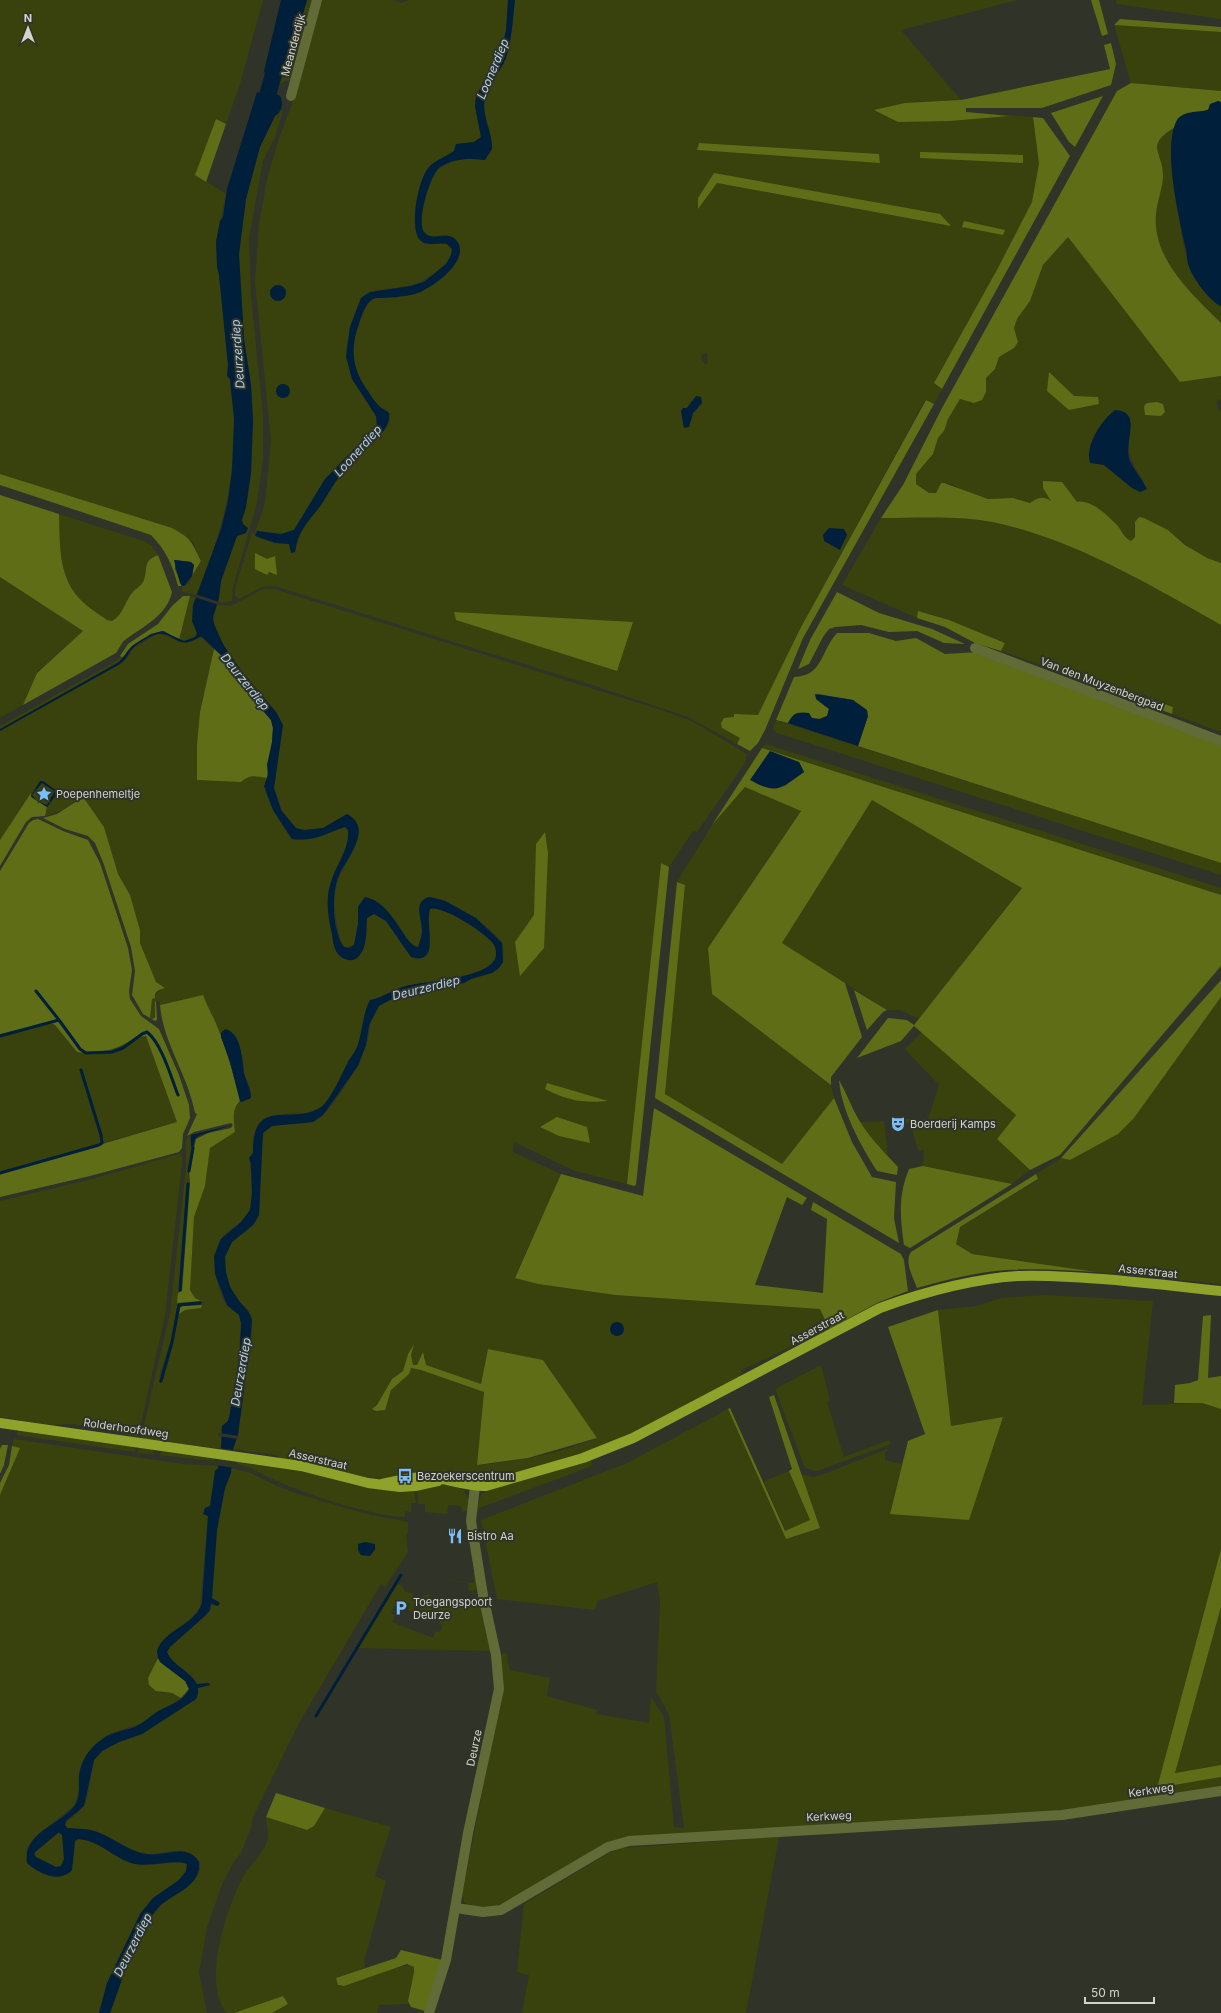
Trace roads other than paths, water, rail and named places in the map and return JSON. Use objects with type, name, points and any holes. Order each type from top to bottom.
[{"type":"main road","name":"Asserstraat","points":[[249,1458],[301,1466],[352,1480],[400,1487],[415,1486],[445,1479],[475,1486],[486,1486],[583,1458],[633,1438],[880,1308],[913,1296],[959,1285],[1019,1276],[1093,1278],[1221,1291]]},
{"type":"main road","name":"Rolderhoofdweg","points":[[0,1423],[249,1458]]},
{"type":"street","name":"Meanderdijk","points":[[291,96],[317,0]]},
{"type":"street","name":"Van den Muyzenbergpad","points":[[975,648],[1221,741]]},
{"type":"street","name":"Deurze","points":[[429,2013],[446,1960],[468,1833],[499,1689],[496,1655],[483,1595],[471,1521],[475,1486]]},
{"type":"street","name":"Kerkweg","points":[[456,1908],[483,1912],[501,1910],[608,1846],[629,1841],[1062,1814],[1221,1791]]},
{"type":"water","points":[[281,0],[307,0],[286,73],[278,81],[267,78],[264,71]]},
{"type":"water","name":"Loonerdiep","points":[[508,0],[515,0],[510,44],[504,63],[488,88],[484,105],[491,136],[492,149],[485,160],[462,159],[440,167],[432,179],[425,199],[422,228],[425,233],[435,237],[450,236],[454,238],[459,246],[460,254],[456,263],[449,271],[431,286],[415,294],[406,296],[375,298],[369,302],[365,308],[355,340],[355,366],[362,382],[373,399],[379,406],[389,413],[389,421],[380,436],[351,462],[339,477],[298,538],[295,552],[291,553],[289,544],[275,543],[255,536],[257,531],[281,534],[294,530],[325,479],[377,425],[376,416],[352,379],[346,357],[350,327],[361,298],[370,292],[411,286],[424,282],[446,264],[451,255],[452,249],[447,244],[429,244],[420,240],[415,225],[418,192],[425,173],[431,165],[454,151],[456,144],[474,142],[481,137],[475,106],[476,97],[502,46],[506,31]]},
{"type":"water","points":[[265,84],[276,87],[274,93],[280,96],[282,104],[281,109],[275,116],[260,147],[246,199],[239,254],[244,339],[251,385],[253,421],[251,473],[246,507],[242,520],[243,524],[248,528],[246,533],[237,536],[221,581],[219,598],[213,617],[214,624],[224,646],[243,673],[276,712],[283,725],[274,788],[281,810],[296,828],[304,830],[323,828],[347,814],[355,820],[358,827],[356,843],[336,883],[334,902],[335,922],[340,940],[344,947],[349,948],[354,945],[358,924],[358,907],[365,897],[375,901],[383,907],[391,915],[408,940],[413,945],[418,947],[422,931],[419,911],[420,906],[424,899],[430,897],[445,901],[476,918],[502,943],[503,962],[499,968],[492,973],[471,979],[464,983],[392,999],[379,1006],[369,1025],[366,1045],[358,1066],[323,1115],[313,1122],[272,1126],[263,1133],[259,1215],[253,1225],[232,1242],[225,1257],[226,1272],[230,1287],[248,1311],[252,1319],[238,1435],[233,1449],[231,1473],[225,1488],[217,1530],[212,1598],[220,1603],[218,1606],[211,1604],[210,1610],[206,1615],[170,1647],[167,1652],[169,1657],[190,1675],[197,1684],[209,1683],[210,1685],[198,1688],[196,1699],[142,1734],[119,1742],[102,1751],[94,1760],[84,1806],[66,1821],[65,1825],[67,1828],[96,1831],[141,1853],[154,1854],[182,1851],[188,1853],[194,1856],[199,1862],[198,1871],[195,1878],[184,1890],[158,1908],[149,1920],[130,1958],[110,2013],[99,2013],[107,1983],[140,1914],[153,1898],[179,1880],[186,1871],[187,1864],[177,1862],[148,1865],[135,1864],[127,1862],[100,1846],[86,1840],[78,1839],[75,1841],[72,1870],[67,1874],[55,1877],[49,1876],[37,1870],[27,1863],[27,1852],[30,1844],[36,1836],[69,1812],[77,1802],[79,1794],[80,1770],[86,1755],[93,1747],[109,1735],[135,1727],[160,1710],[180,1700],[189,1689],[185,1681],[160,1662],[157,1651],[166,1637],[193,1617],[202,1603],[208,1516],[203,1514],[205,1508],[210,1506],[215,1471],[218,1468],[222,1426],[228,1421],[230,1413],[240,1352],[241,1323],[239,1315],[227,1305],[215,1274],[214,1256],[221,1239],[241,1222],[250,1210],[252,1194],[251,1163],[249,1158],[253,1153],[255,1135],[259,1124],[267,1118],[276,1115],[309,1112],[321,1107],[325,1103],[333,1092],[356,1049],[365,1012],[370,1000],[406,986],[454,978],[480,971],[489,966],[496,956],[494,945],[483,934],[464,921],[444,911],[436,909],[430,909],[429,949],[426,955],[420,958],[411,957],[386,921],[374,914],[367,918],[364,948],[359,956],[350,960],[342,958],[338,954],[334,946],[329,921],[328,894],[333,875],[347,844],[348,830],[345,827],[314,838],[300,840],[292,839],[273,810],[264,786],[268,775],[267,765],[272,742],[273,728],[271,720],[229,671],[222,656],[202,637],[192,641],[181,642],[168,635],[158,634],[152,636],[133,648],[124,661],[120,664],[0,731],[0,729],[119,662],[132,646],[151,634],[162,631],[184,641],[195,637],[197,633],[192,621],[193,605],[221,529],[228,501],[232,471],[234,419],[230,379],[227,376],[228,365],[217,267],[216,242],[220,221],[223,217],[227,189],[257,92],[261,94]],"holes":[[[59,1832],[62,1835],[64,1859],[61,1866],[56,1867],[36,1857],[34,1853]]]},
{"type":"water","points":[[1218,101],[1221,102],[1221,306],[1211,299],[1201,288],[1188,264],[1176,202],[1171,165],[1173,132],[1177,120],[1187,113],[1208,110],[1210,104]]},
{"type":"water","points":[[275,285],[281,285],[286,290],[284,299],[281,301],[275,301],[270,296],[270,290]]},
{"type":"water","points":[[280,384],[286,384],[290,388],[290,394],[286,398],[280,398],[276,394],[276,388]]},
{"type":"water","points":[[696,396],[701,397],[702,403],[693,413],[689,427],[684,428],[681,411],[683,408],[687,408]]},
{"type":"water","points":[[1115,410],[1123,412],[1128,416],[1130,421],[1129,459],[1147,489],[1140,492],[1132,488],[1104,465],[1090,463],[1090,449],[1095,434],[1104,420]]},
{"type":"water","points":[[829,528],[844,529],[847,535],[840,550],[824,541],[823,535]]},
{"type":"water","points":[[174,560],[191,562],[194,565],[192,576],[184,586],[180,583]]},
{"type":"water","points":[[815,694],[853,700],[867,710],[868,716],[858,746],[788,723],[794,715],[802,712],[809,713],[812,718],[820,719],[827,716],[829,709],[816,699]]},
{"type":"water","points":[[770,751],[799,762],[804,772],[789,783],[773,789],[759,785],[750,780]]},
{"type":"water","points":[[40,781],[43,781],[57,791],[57,794],[47,807],[39,802],[47,805],[55,791],[42,783],[32,795],[37,801],[31,796]]},
{"type":"water","points":[[225,1029],[235,1036],[242,1054],[244,1073],[251,1098],[242,1102],[240,1101],[230,1062],[221,1037],[221,1033]]},
{"type":"water","points":[[232,1125],[198,1136],[195,1139],[193,1148],[191,1147],[191,1135]]},
{"type":"water","points":[[617,1322],[622,1324],[624,1329],[622,1334],[617,1336],[612,1334],[610,1329],[612,1324]]},
{"type":"water","points":[[365,1542],[375,1544],[375,1549],[370,1556],[361,1555],[358,1550],[358,1544]]},
{"type":"waterway","name":"Deurzerdiep","points":[[264,108],[278,58]]},
{"type":"waterway","points":[[36,991],[59,1020]]},
{"type":"waterway","points":[[0,1036],[59,1020],[80,1049],[86,1053],[112,1052],[123,1048],[147,1032],[162,1052],[178,1095]]},
{"type":"waterway","points":[[0,1173],[102,1143],[101,1135],[81,1070]]},
{"type":"waterway","points":[[189,1171],[193,1148]]},
{"type":"waterway","points":[[180,1290],[188,1184]]},
{"type":"waterway","points":[[161,1381],[172,1342],[179,1305],[200,1303]]},
{"type":"waterway","points":[[316,1716],[401,1575]]},
{"type":"place","name":"Poepenhemeltje","points":[[44,794]]},
{"type":"place","name":"Boerderij Kamps","points":[[898,1124]]},
{"type":"place","name":"Bezoekerscentrum","points":[[405,1476]]},
{"type":"place","name":"Bistro Aa","points":[[455,1536]]},
{"type":"place","name":"Toegangspoort Deurze","points":[[401,1608]]}]
